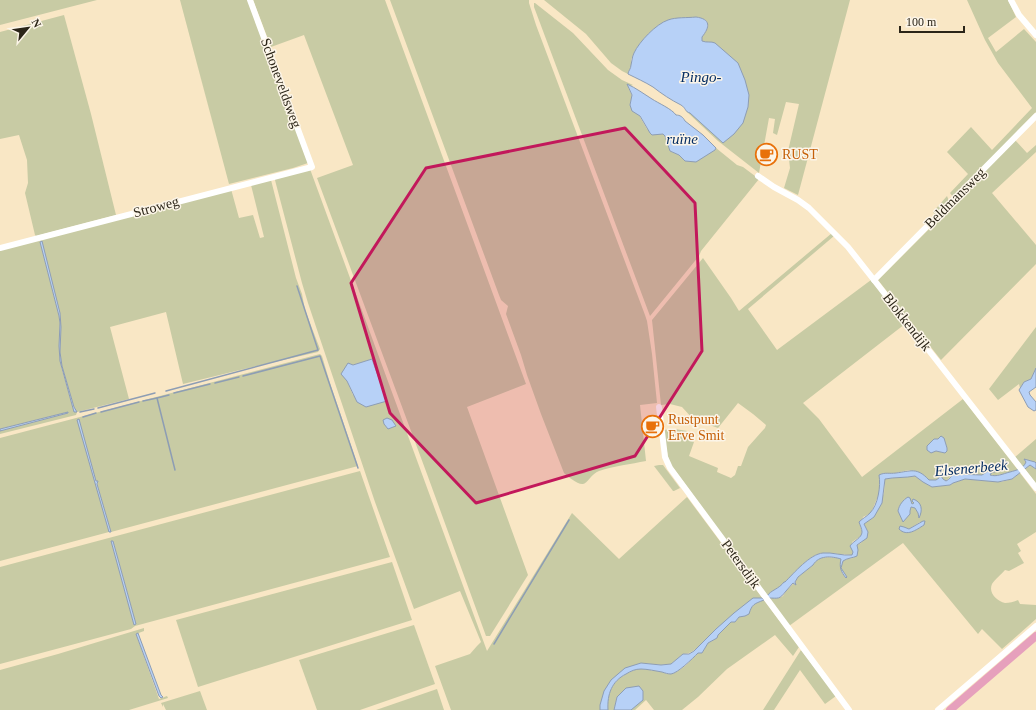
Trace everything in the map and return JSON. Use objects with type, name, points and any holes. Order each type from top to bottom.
[{"type":"main road","points":[[950,710],[1036,636]]},
{"type":"street","name":"Schoneveldsweg","points":[[250,0],[312,166]]},
{"type":"street","points":[[1011,0],[1019,15],[1036,36]]},
{"type":"street","name":"Beldmansweg","points":[[874,280],[1036,116]]},
{"type":"street","name":"Stroweg","points":[[0,248],[312,166]]},
{"type":"street","name":"Blokkendijk","points":[[758,176],[809,208],[848,248],[1036,488]]},
{"type":"street","name":"Petersdijk","points":[[659,406],[665,457],[670,468],[849,710]]},
{"type":"street","points":[[938,710],[1036,626]]},
{"type":"highlighted area","points":[[625,128],[695,203],[702,351],[635,456],[476,503],[390,413],[351,283],[426,168]]},
{"type":"green space","points":[[0,0],[97,0],[0,25]]},
{"type":"green space","points":[[180,0],[248,0],[308,163],[229,184]]},
{"type":"green space","points":[[253,0],[385,0],[526,384],[467,407],[528,575],[490,636],[486,636],[317,178],[353,165],[304,35],[271,47]]},
{"type":"green space","points":[[390,0],[529,0],[536,25],[647,321],[657,403],[640,405],[646,461],[617,466],[596,472],[585,484],[576,482],[564,473],[541,414],[506,314],[508,306],[501,300],[499,295]]},
{"type":"green space","points":[[544,0],[850,0],[798,195],[784,188],[790,168],[788,151],[799,104],[786,102],[777,135],[773,133],[775,119],[769,118],[759,173],[718,141],[686,111],[712,42],[702,41],[702,37],[708,27],[707,22],[696,17],[649,35],[637,48],[633,55],[631,60],[632,64],[628,74],[611,63],[586,34]]},
{"type":"green space","points":[[967,0],[1008,0],[1016,17],[988,38],[996,52],[1024,29],[1036,42],[1036,112],[953,197],[950,193],[968,174],[947,152],[971,127],[992,150],[1032,108],[998,63],[985,40]]},
{"type":"green space","points":[[534,3],[573,33],[608,70],[622,80],[633,85],[628,87],[632,96],[630,105],[637,107],[640,117],[647,129],[665,136],[670,151],[679,155],[685,161],[715,150],[716,148],[737,165],[743,167],[759,179],[650,316],[534,7]]},
{"type":"green space","points":[[64,15],[91,114],[116,215],[36,236],[25,193],[28,183],[27,160],[19,135],[0,139],[0,32]]},
{"type":"green space","points":[[1015,140],[1027,153],[1036,145],[1036,152],[992,193],[1036,245],[1036,264],[941,360],[878,280],[962,196]]},
{"type":"green space","points":[[310,169],[487,651],[572,513],[619,559],[687,497],[764,600],[762,598],[733,617],[712,633],[693,651],[683,654],[671,664],[661,665],[641,663],[611,680],[600,705],[600,710],[451,710],[435,666],[470,654],[481,642],[460,591],[414,609],[375,502],[308,303],[276,184],[276,177]],"holes":[[[372,359],[387,401],[353,395],[347,381],[353,365]]]},
{"type":"green space","points":[[271,180],[305,310],[320,349],[318,352],[183,384],[166,312],[110,327],[129,399],[77,412],[76,415],[0,434],[0,431],[68,412],[0,429],[0,249],[231,189],[239,218],[253,215],[260,238],[264,237],[251,185]],"holes":[[[41,241],[60,313],[60,352],[62,366],[74,407],[77,412],[75,412],[62,370],[59,354],[59,316],[40,242]]]},
{"type":"green space","points":[[947,196],[949,201],[935,215],[933,212]]},
{"type":"green space","points":[[832,233],[834,236],[748,309],[777,350],[871,280],[905,324],[803,403],[819,419],[862,477],[963,399],[1018,470],[1000,475],[989,475],[1006,463],[1001,462],[982,475],[955,474],[953,472],[945,481],[939,476],[936,480],[929,480],[925,476],[909,470],[895,473],[884,473],[879,476],[881,483],[878,498],[878,496],[871,513],[863,517],[860,526],[862,531],[861,536],[852,542],[852,555],[824,553],[814,556],[767,596],[669,462],[663,430],[675,429],[687,431],[685,438],[694,442],[689,456],[718,468],[717,472],[731,478],[735,475],[738,466],[741,466],[748,447],[766,425],[738,403],[718,428],[693,419],[682,407],[670,404],[661,405],[652,320],[703,258],[739,311]],"holes":[[[934,439],[944,439],[947,448],[945,453],[936,451],[927,446]]]},
{"type":"green space","points":[[1036,327],[1036,368],[1031,379],[1024,382],[1020,388],[1019,384],[998,400],[989,389]]},
{"type":"green space","points":[[320,354],[322,356],[358,466],[111,532],[97,484],[98,481],[96,481],[78,420],[109,532],[0,561],[0,438]]},
{"type":"green space","points":[[1036,439],[1036,463],[1024,459],[1026,464],[1023,467],[1015,457]]},
{"type":"green space","points":[[663,465],[680,488],[673,491],[654,466]]},
{"type":"green space","points":[[1030,465],[1036,469],[1036,484],[1025,469]]},
{"type":"green space","points":[[360,471],[390,557],[0,664],[0,567]],"holes":[[[111,541],[113,541],[136,624],[134,625]]]},
{"type":"green space","points":[[1020,473],[1036,494],[1036,532],[1017,544],[1021,551],[1018,553],[1024,563],[1009,571],[1005,570],[993,582],[991,590],[996,598],[1005,603],[1018,600],[1020,604],[1036,605],[1036,619],[1002,649],[982,629],[978,634],[903,543],[789,626],[769,598],[779,598],[783,596],[794,583],[795,585],[798,577],[822,558],[842,559],[841,567],[843,561],[853,558],[857,545],[861,543],[868,532],[864,524],[874,517],[884,493],[885,479],[915,476],[932,487],[950,485],[965,479],[1001,482],[1012,479]],"holes":[[[905,499],[910,501],[912,504],[914,503],[920,517],[918,516],[915,508],[911,507],[910,514],[903,521],[898,511]],[[920,522],[924,525],[912,532],[904,527],[909,529]],[[842,569],[847,577],[846,578],[842,573]]]},
{"type":"green space","points":[[392,562],[412,620],[198,687],[176,620]]},
{"type":"green space","points":[[764,600],[799,647],[793,656],[775,635],[727,669],[682,710],[654,710],[646,700],[635,710],[631,710],[643,699],[617,697],[614,710],[608,710],[608,699],[611,689],[621,677],[631,671],[639,669],[670,674],[675,673],[698,653],[702,653],[708,643],[717,638],[718,635],[731,622],[735,622],[739,617],[745,616],[755,603]]},
{"type":"green space","points":[[414,625],[435,684],[360,710],[317,710],[299,660]]},
{"type":"green space","points":[[144,628],[144,631],[136,634],[159,699],[167,696],[168,698],[129,710],[0,710],[0,670]]},
{"type":"green space","points":[[801,650],[836,696],[825,704],[800,670],[774,710],[763,710]]},
{"type":"green space","points":[[437,689],[444,710],[376,710]]},
{"type":"green space","points":[[200,691],[207,710],[166,710],[161,703]]},
{"type":"water","name":"Pingo-","points":[[701,18],[708,24],[707,30],[702,37],[702,41],[715,43],[738,63],[749,95],[748,107],[743,123],[734,134],[723,143],[687,112],[683,106],[650,85],[628,74],[636,49],[653,29],[663,22],[671,19]]},
{"type":"water","name":"ruïne","points":[[627,84],[668,108],[676,115],[681,116],[716,148],[715,150],[696,162],[685,161],[679,155],[670,151],[665,136],[663,134],[652,135],[640,116],[632,111],[630,105],[632,95]]},
{"type":"water","points":[[42,241],[60,313],[60,352],[62,366],[74,407],[77,412],[74,412],[60,361],[59,316],[40,242]]},
{"type":"water","points":[[372,359],[387,401],[366,407],[357,402],[347,381],[341,374],[348,363],[353,365]]},
{"type":"water","points":[[1036,368],[1036,387],[1029,392],[1036,402],[1036,410],[1034,411],[1028,407],[1019,390],[1024,382],[1031,379]]},
{"type":"water","points":[[68,413],[0,431],[0,429]]},
{"type":"water","points":[[387,418],[392,420],[396,426],[388,429],[383,420]]},
{"type":"water","points":[[79,419],[96,481],[98,481],[97,484],[111,532],[109,532],[77,420]]},
{"type":"water","points":[[941,436],[944,438],[947,448],[945,453],[936,451],[931,453],[927,450],[927,446],[934,439],[938,439]]},
{"type":"water","points":[[1024,459],[1035,462],[1036,469],[1030,465],[1012,479],[998,482],[965,479],[950,485],[932,487],[915,476],[885,479],[882,503],[874,517],[864,524],[868,532],[867,538],[857,545],[857,556],[843,561],[841,568],[847,577],[846,578],[841,569],[840,564],[841,559],[826,557],[818,559],[798,577],[795,582],[796,585],[793,583],[780,597],[768,598],[767,596],[769,594],[785,582],[802,564],[818,554],[826,553],[852,555],[853,552],[850,546],[862,534],[859,522],[873,510],[877,500],[880,479],[879,475],[885,473],[914,471],[921,473],[929,480],[936,480],[939,476],[941,476],[946,481],[951,477],[953,472],[955,474],[982,475],[1005,460],[1006,463],[995,472],[992,472],[990,475],[993,476],[1015,471],[1021,468],[1026,462]]},
{"type":"water","points":[[908,497],[910,498],[912,504],[914,503],[912,501],[913,499],[920,504],[921,512],[919,518],[915,508],[911,507],[910,514],[903,522],[898,511],[904,500]]},
{"type":"water","points":[[925,521],[924,525],[912,532],[908,533],[899,529],[900,526],[909,529]]},
{"type":"water","points":[[111,541],[113,541],[136,624],[134,625]]},
{"type":"water","points":[[753,598],[762,598],[764,600],[754,605],[749,614],[739,617],[735,622],[731,622],[718,635],[717,638],[708,643],[702,653],[698,653],[689,662],[671,674],[637,669],[621,677],[611,689],[608,699],[608,710],[600,710],[604,691],[611,680],[625,668],[641,663],[661,665],[671,664],[683,654],[689,654],[694,651],[716,629]]},
{"type":"water","points":[[138,633],[163,697],[161,698],[136,634]]},
{"type":"water","points":[[639,686],[643,691],[643,700],[631,710],[614,710],[617,697],[626,688]]},
{"type":"waterway","points":[[166,391],[318,350],[297,286]]},
{"type":"waterway","points":[[243,376],[320,356],[358,468]]},
{"type":"waterway","points":[[215,383],[239,377]]},
{"type":"waterway","points":[[174,393],[210,384]]},
{"type":"waterway","points":[[98,408],[155,393]]},
{"type":"waterway","points":[[157,398],[169,395]]},
{"type":"waterway","points":[[143,401],[157,398],[175,470]]},
{"type":"waterway","points":[[101,412],[139,402]]},
{"type":"waterway","points":[[80,412],[94,409]]},
{"type":"waterway","points":[[83,417],[96,413]]},
{"type":"waterway","points":[[494,644],[569,520]]},
{"type":"place","name":"RUST","points":[[766,154]]},
{"type":"place","name":"Rustpunt Erve Smit","points":[[652,427]]},
{"type":"water label","name":"Elsenerbeek","points":[[971,468]]}]
